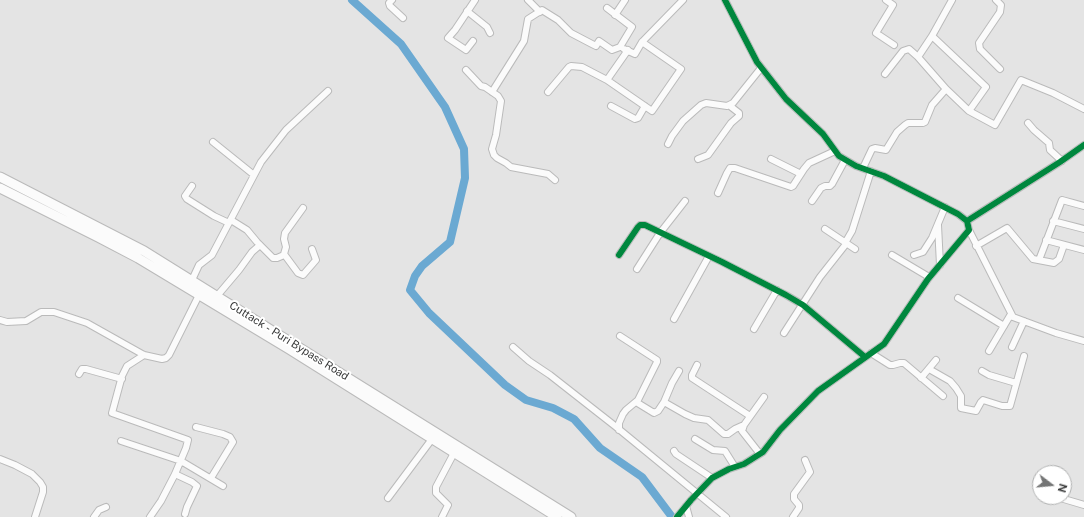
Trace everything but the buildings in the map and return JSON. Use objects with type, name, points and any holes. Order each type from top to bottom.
[{"type":"highway","name":"Cuttack - Puri Bypass Road","points":[[0,177],[122,239],[192,280],[571,517]]},
{"type":"highway","name":"Cuttack - Puri Bypass Road","points":[[0,188],[98,236],[138,258],[302,356],[557,517]]},
{"type":"street","points":[[392,0],[389,3],[390,6],[403,18]]},
{"type":"street","points":[[472,41],[466,50],[448,38],[475,0]]},
{"type":"street","points":[[528,0],[540,12]]},
{"type":"street","points":[[616,15],[625,0]]},
{"type":"street","points":[[620,47],[635,54],[642,42],[683,0]]},
{"type":"street","points":[[725,0],[761,68],[786,99],[824,134],[839,156],[845,160],[884,176],[958,214],[967,221],[976,246],[1013,317],[1056,333],[1084,341]]},
{"type":"street","points":[[886,0],[894,5],[876,32],[894,45]]},
{"type":"street","points":[[918,56],[932,36],[952,0]]},
{"type":"street","points":[[996,0],[1001,5],[1000,12],[979,43],[980,49],[1000,69]]},
{"type":"street","points":[[492,92],[524,41],[528,18],[542,10],[558,20],[571,33],[596,46],[598,41],[612,50],[620,47],[632,27],[607,8]]},
{"type":"street","points":[[467,11],[487,27],[490,33]]},
{"type":"street","points":[[932,36],[986,87],[969,111]]},
{"type":"street","points":[[548,92],[569,66],[582,67],[607,80],[652,111],[681,69],[642,42]]},
{"type":"street","points":[[607,80],[628,50]]},
{"type":"street","points":[[885,74],[903,51],[909,50],[918,56],[946,89],[969,111],[995,125],[1021,80],[1053,93],[1084,109]]},
{"type":"street","points":[[730,106],[761,68]]},
{"type":"street","points":[[466,70],[481,86],[498,96],[501,101],[496,135],[492,149],[494,155],[511,167],[548,174],[555,180]]},
{"type":"street","points":[[863,168],[872,149],[875,148],[886,150],[897,132],[904,125],[908,123],[925,122],[932,105],[946,89]]},
{"type":"street","points":[[192,280],[200,266],[212,255],[261,162],[286,130],[328,91]]},
{"type":"street","points":[[668,144],[683,121],[701,105],[706,103],[730,106],[739,113],[739,116],[731,123],[708,155],[698,159]]},
{"type":"street","points":[[611,106],[635,119],[638,118],[645,106]]},
{"type":"street","points":[[1028,123],[1049,143],[1050,150],[1062,161]]},
{"type":"street","points":[[213,142],[254,175]]},
{"type":"street","points":[[967,221],[1062,161],[1084,145]]},
{"type":"street","points":[[718,193],[730,168],[742,170],[788,187],[793,186],[809,163],[835,151]]},
{"type":"street","points":[[771,159],[801,174]]},
{"type":"street","points":[[812,202],[821,188],[832,184],[845,160]]},
{"type":"street","points":[[784,333],[820,277],[852,232],[871,171]]},
{"type":"street","points":[[192,186],[185,197],[214,216],[230,221],[247,230],[273,258],[284,255]]},
{"type":"street","points":[[1038,260],[1062,200],[1084,206]]},
{"type":"street","points":[[637,268],[660,233],[685,201]]},
{"type":"street","points":[[914,255],[922,252],[932,238],[945,207]]},
{"type":"street","points":[[303,208],[285,233],[284,255],[298,273],[303,275],[316,260],[312,249]]},
{"type":"street","points":[[1053,221],[1084,229]]},
{"type":"street","points":[[938,223],[940,265]]},
{"type":"street","points":[[619,255],[638,227],[640,225],[645,226],[709,256],[777,290],[803,305],[865,357]]},
{"type":"street","points":[[976,246],[1007,228],[1033,259],[1054,262],[1059,259],[1064,245]]},
{"type":"street","points":[[825,229],[855,249]]},
{"type":"street","points":[[677,517],[712,478],[744,464],[763,452],[780,430],[818,391],[884,344],[930,277],[969,230]]},
{"type":"street","points":[[1046,240],[1084,250]]},
{"type":"street","points":[[217,296],[252,252],[260,245]]},
{"type":"street","points":[[892,255],[930,277]]},
{"type":"street","points":[[674,319],[709,256]]},
{"type":"street","points":[[754,329],[777,290]]},
{"type":"street","points":[[0,320],[7,322],[26,321],[40,312],[54,312],[87,323],[144,356],[157,359],[166,358],[199,295]]},
{"type":"street","points":[[958,298],[1004,326]]},
{"type":"street","points":[[989,351],[1011,314]]},
{"type":"street","points":[[1012,347],[1024,321]]},
{"type":"street","points":[[619,430],[619,423],[623,414],[636,402],[657,362],[657,360],[620,336]]},
{"type":"street","points":[[513,347],[698,493],[726,517]]},
{"type":"street","points":[[871,353],[890,365],[900,362],[904,363],[943,396]]},
{"type":"street","points":[[144,356],[127,366],[112,413],[188,440],[175,474],[150,517]]},
{"type":"street","points":[[929,369],[950,381],[956,388],[961,396],[961,408],[973,411],[977,410],[981,402],[984,400],[1002,406],[1010,406],[1024,356]]},
{"type":"street","points":[[921,378],[936,360]]},
{"type":"street","points":[[697,365],[692,378],[750,416]]},
{"type":"street","points":[[79,374],[82,369],[86,368],[122,379]]},
{"type":"street","points":[[636,402],[654,413],[664,402],[679,371]]},
{"type":"street","points":[[982,371],[989,375],[1016,383]]},
{"type":"street","points":[[760,454],[742,431],[744,425],[764,396]]},
{"type":"street","points":[[664,402],[694,418],[708,420],[724,434],[728,434],[744,425]]},
{"type":"street","points":[[196,427],[214,431],[233,439],[232,445],[211,478]]},
{"type":"street","points":[[388,498],[432,439]]},
{"type":"street","points":[[695,440],[713,450],[724,451],[735,467]]},
{"type":"street","points":[[121,441],[181,461],[223,486]]},
{"type":"street","points":[[674,451],[676,454],[712,478]]},
{"type":"street","points":[[442,517],[448,505],[436,492],[436,487],[454,452]]},
{"type":"street","points":[[0,459],[26,471],[40,482],[43,487],[43,492],[35,517]]},
{"type":"street","points":[[793,517],[799,508],[799,505],[794,499],[794,494],[810,472],[805,460]]},
{"type":"street","points":[[175,474],[197,486],[185,514]]},
{"type":"street","points":[[1072,501],[1084,505]]},
{"type":"street","points":[[94,517],[99,510],[106,507]]},
{"type":"street","points":[[684,508],[689,517]]},
{"type":"waterway","points":[[352,0],[401,44],[445,107],[464,149],[465,178],[450,242],[422,266],[415,276],[410,290],[429,313],[505,385],[526,400],[553,408],[574,419],[600,448],[642,477],[672,517]]},
{"type":"cycle path","points":[[725,0],[757,62],[786,99],[823,134],[839,156],[856,166],[884,176],[958,214],[967,221]]},
{"type":"cycle path","points":[[677,517],[712,478],[729,469],[744,464],[763,452],[780,430],[818,391],[884,344],[928,279],[969,230],[967,221],[1084,145]]},
{"type":"cycle path","points":[[619,255],[638,227],[640,225],[645,225],[722,262],[803,305],[865,357]]}]
